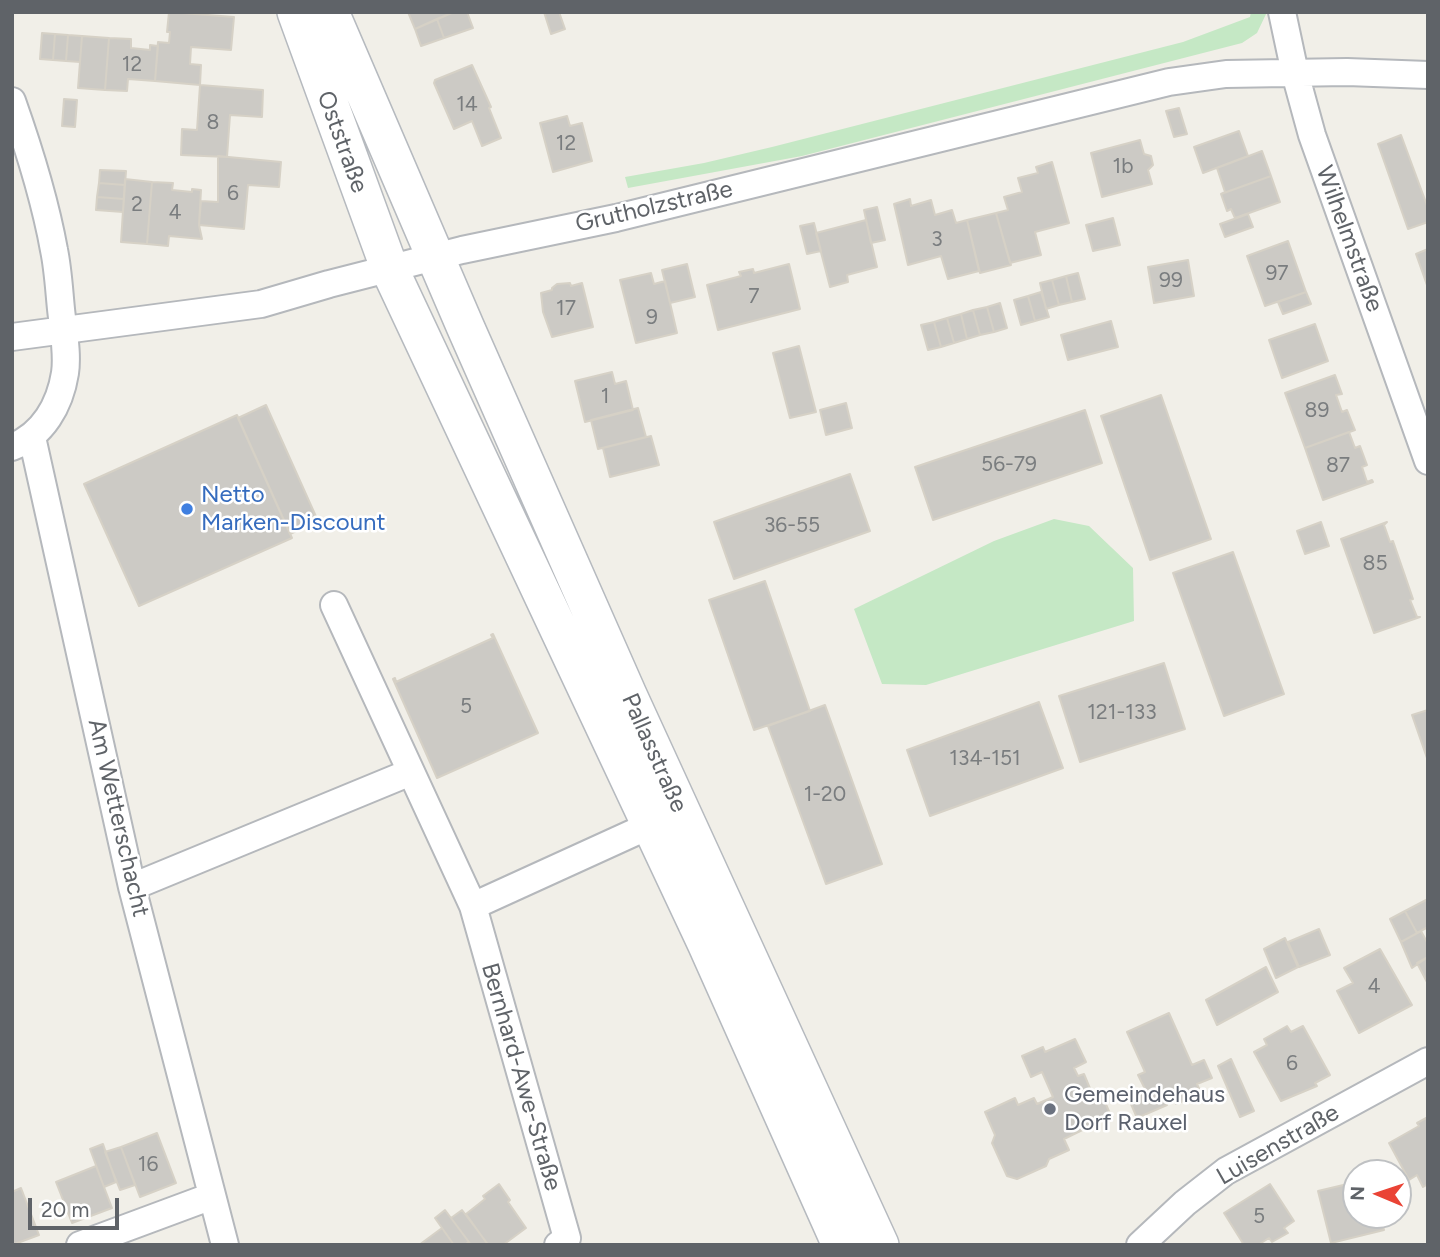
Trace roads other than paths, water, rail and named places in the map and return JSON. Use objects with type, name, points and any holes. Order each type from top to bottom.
[{"type":"main road","name":"Oststraße","points":[[296,12],[390,270]]},
{"type":"main road","name":"Oststraße","points":[[330,12],[435,257]]},
{"type":"main road","name":"Pallasstraße","points":[[435,257],[666,818],[706,943],[841,1245]]},
{"type":"main road","name":"Pallasstraße","points":[[390,270],[880,1245]]},
{"type":"street","name":"Wilhelmstraße","points":[[1282,12],[1312,135],[1428,461]]},
{"type":"street","name":"Grutholzstraße","points":[[12,337],[261,304],[435,257],[616,218],[1169,82],[1226,74],[1428,75]]},
{"type":"street","points":[[12,101],[28,147],[54,250],[64,330],[65,372],[55,403],[45,426],[22,442]]},
{"type":"street","name":"Am Wetterschacht","points":[[22,442],[132,887],[225,1245]]},
{"type":"street","name":"Bernhard-Awe-Straße","points":[[334,605],[473,906],[567,1238],[558,1245]]},
{"type":"street","points":[[132,887],[411,772]]},
{"type":"street","points":[[473,906],[666,818]]},
{"type":"street","name":"Luisenstraße","points":[[1140,1245],[1185,1203],[1226,1171],[1428,1061]]},
{"type":"street","points":[[80,1245],[212,1196]]},
{"type":"place","name":"Netto Marken-Discount","points":[[187,509]]},
{"type":"place","name":"Gemeindehaus Dorf Rauxel","points":[[1050,1109]]}]
